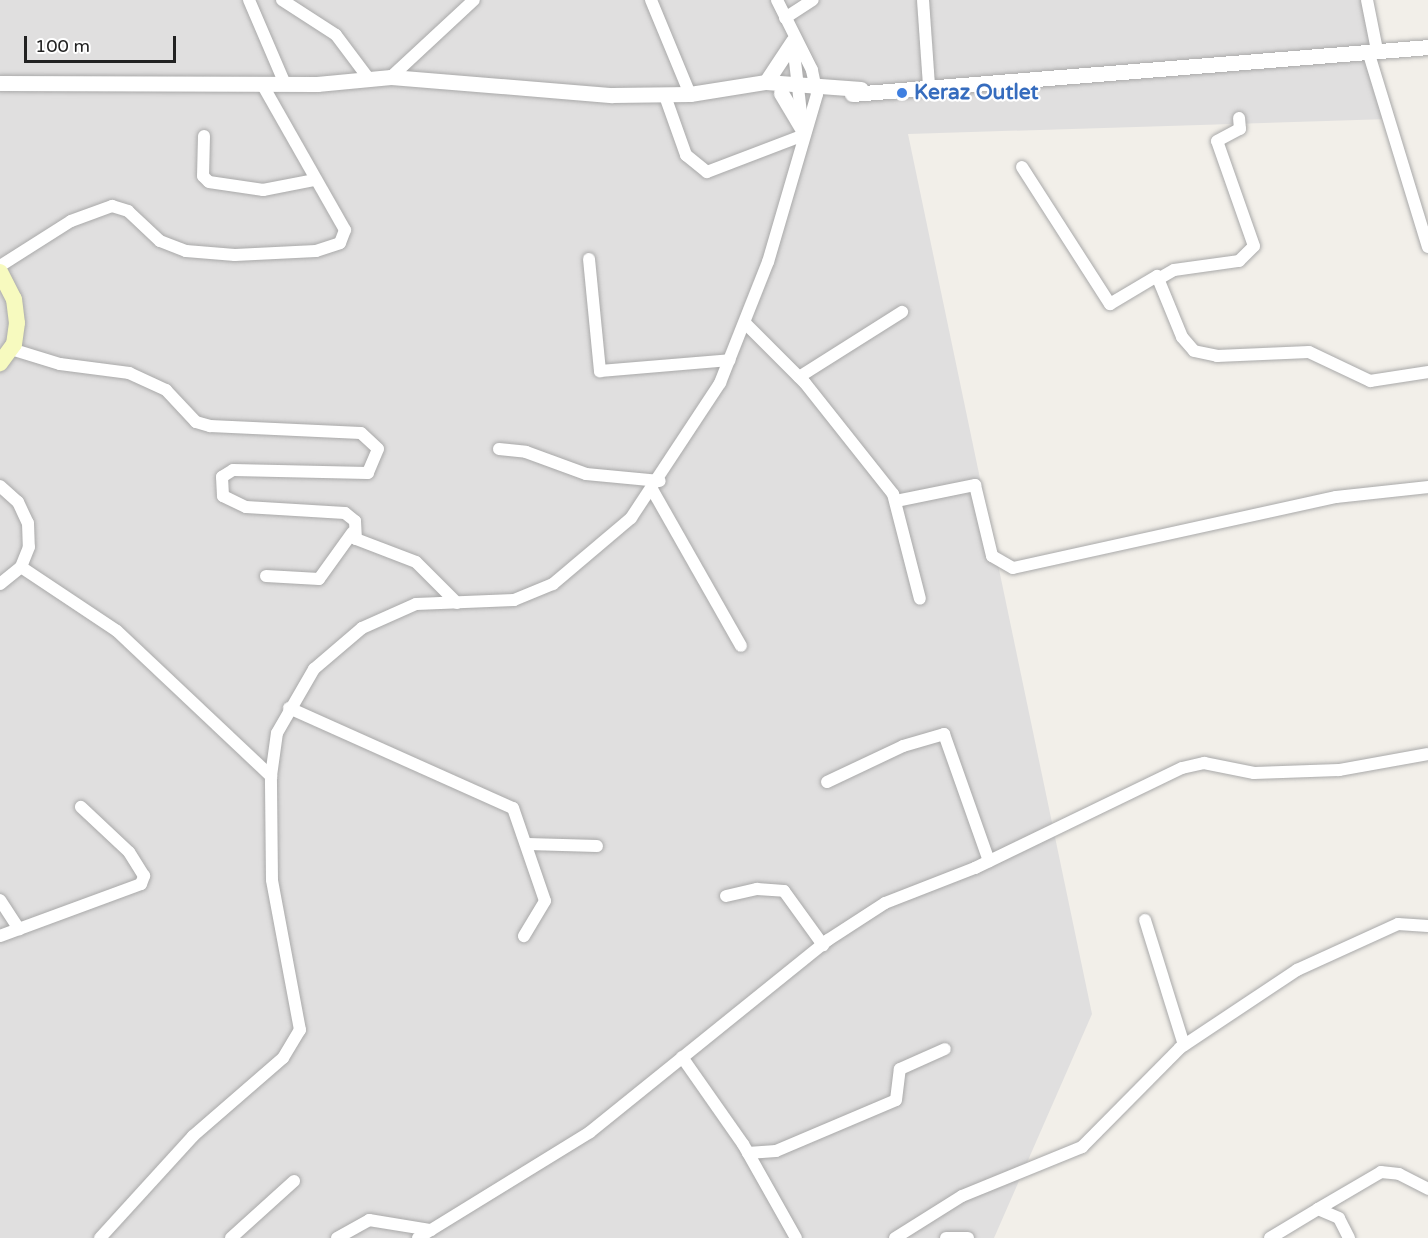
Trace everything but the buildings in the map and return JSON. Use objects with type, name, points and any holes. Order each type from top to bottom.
[{"type":"main road","points":[[0,272],[17,314],[11,349],[0,363]]},
{"type":"street","points":[[249,0],[285,84]]},
{"type":"street","points":[[282,0],[336,35],[369,79]]},
{"type":"street","points":[[651,0],[690,94]]},
{"type":"street","points":[[100,1238],[193,1136],[283,1058],[300,1030],[272,879],[272,776],[277,733],[289,708],[314,669],[362,628],[416,604],[514,600],[552,584],[620,530],[656,486],[730,360],[746,324],[804,137],[809,89],[777,0]]},
{"type":"street","points":[[785,18],[813,0]]},
{"type":"street","points":[[923,0],[929,84]]},
{"type":"street","points":[[1367,0],[1372,50],[1428,247]]},
{"type":"street","points":[[391,77],[468,2]]},
{"type":"street","points":[[766,82],[792,37]]},
{"type":"street","points":[[745,88],[781,93],[809,89],[861,89],[1106,75],[1372,50],[1428,47]]},
{"type":"street","points":[[0,82],[285,84],[391,77],[665,96],[745,88],[766,82],[809,89]]},
{"type":"street","points":[[0,266],[71,221],[112,206],[128,211],[160,241],[186,251],[236,255],[333,247],[345,230],[262,84]]},
{"type":"street","points":[[781,93],[804,137]]},
{"type":"street","points":[[665,96],[686,155],[707,172],[804,137]]},
{"type":"street","points":[[1160,278],[1174,270],[1239,261],[1254,246],[1217,141],[1220,135],[1240,129],[1239,118]]},
{"type":"street","points":[[204,136],[203,176],[209,182],[263,190],[315,180]]},
{"type":"street","points":[[1022,167],[1110,304],[1115,306],[1153,275],[1160,278],[1182,337],[1201,354],[1309,352],[1370,381],[1428,372]]},
{"type":"street","points":[[589,259],[600,371],[730,360]]},
{"type":"street","points":[[799,377],[902,312]]},
{"type":"street","points":[[746,324],[799,377],[896,501],[920,599]]},
{"type":"street","points":[[11,349],[60,364],[129,373],[165,390],[196,422],[210,426],[361,433],[378,449],[368,473],[233,470],[220,483],[223,496],[235,505],[345,513],[355,520],[352,533],[319,579],[266,576]]},
{"type":"street","points":[[499,449],[526,452],[586,474],[656,486]]},
{"type":"street","points":[[896,501],[975,485],[992,556],[1013,568],[1336,497],[1428,487]]},
{"type":"street","points":[[0,486],[18,502],[28,523],[29,547],[21,567],[0,584]]},
{"type":"street","points":[[656,486],[741,646]]},
{"type":"street","points":[[352,533],[362,543],[416,562],[457,603]]},
{"type":"street","points":[[21,567],[117,631],[272,776]]},
{"type":"street","points":[[289,708],[507,802],[528,844],[545,907],[524,936]]},
{"type":"street","points":[[827,782],[903,746],[944,734],[989,861]]},
{"type":"street","points":[[418,1238],[590,1132],[822,945],[885,903],[989,861],[1061,822],[1188,766],[1214,763],[1254,773],[1328,771],[1428,754]]},
{"type":"street","points":[[0,936],[141,884],[140,866],[81,807]]},
{"type":"street","points":[[528,844],[597,846]]},
{"type":"street","points":[[726,896],[757,889],[784,891],[822,945]]},
{"type":"street","points":[[0,900],[19,929]]},
{"type":"street","points":[[1145,920],[1184,1045]]},
{"type":"street","points":[[895,1238],[972,1191],[1082,1147],[1184,1045],[1297,970],[1398,924],[1428,926]]},
{"type":"street","points":[[748,1154],[776,1151],[896,1100],[900,1069],[945,1049]]},
{"type":"street","points":[[682,1057],[748,1154],[796,1238]]},
{"type":"street","points":[[1270,1238],[1380,1172],[1399,1174],[1428,1190]]},
{"type":"street","points":[[231,1238],[294,1181]]},
{"type":"street","points":[[1318,1209],[1339,1218],[1349,1238]]},
{"type":"street","points":[[337,1238],[369,1220],[431,1230]]},
{"type":"street","points":[[946,1238],[968,1238]]},
{"type":"shaded area","points":[[0,0],[1365,0],[1389,119],[908,134],[1092,1014],[994,1238],[0,1238]]},
{"type":"place","name":"Keraz Outlet","points":[[902,93]]}]
